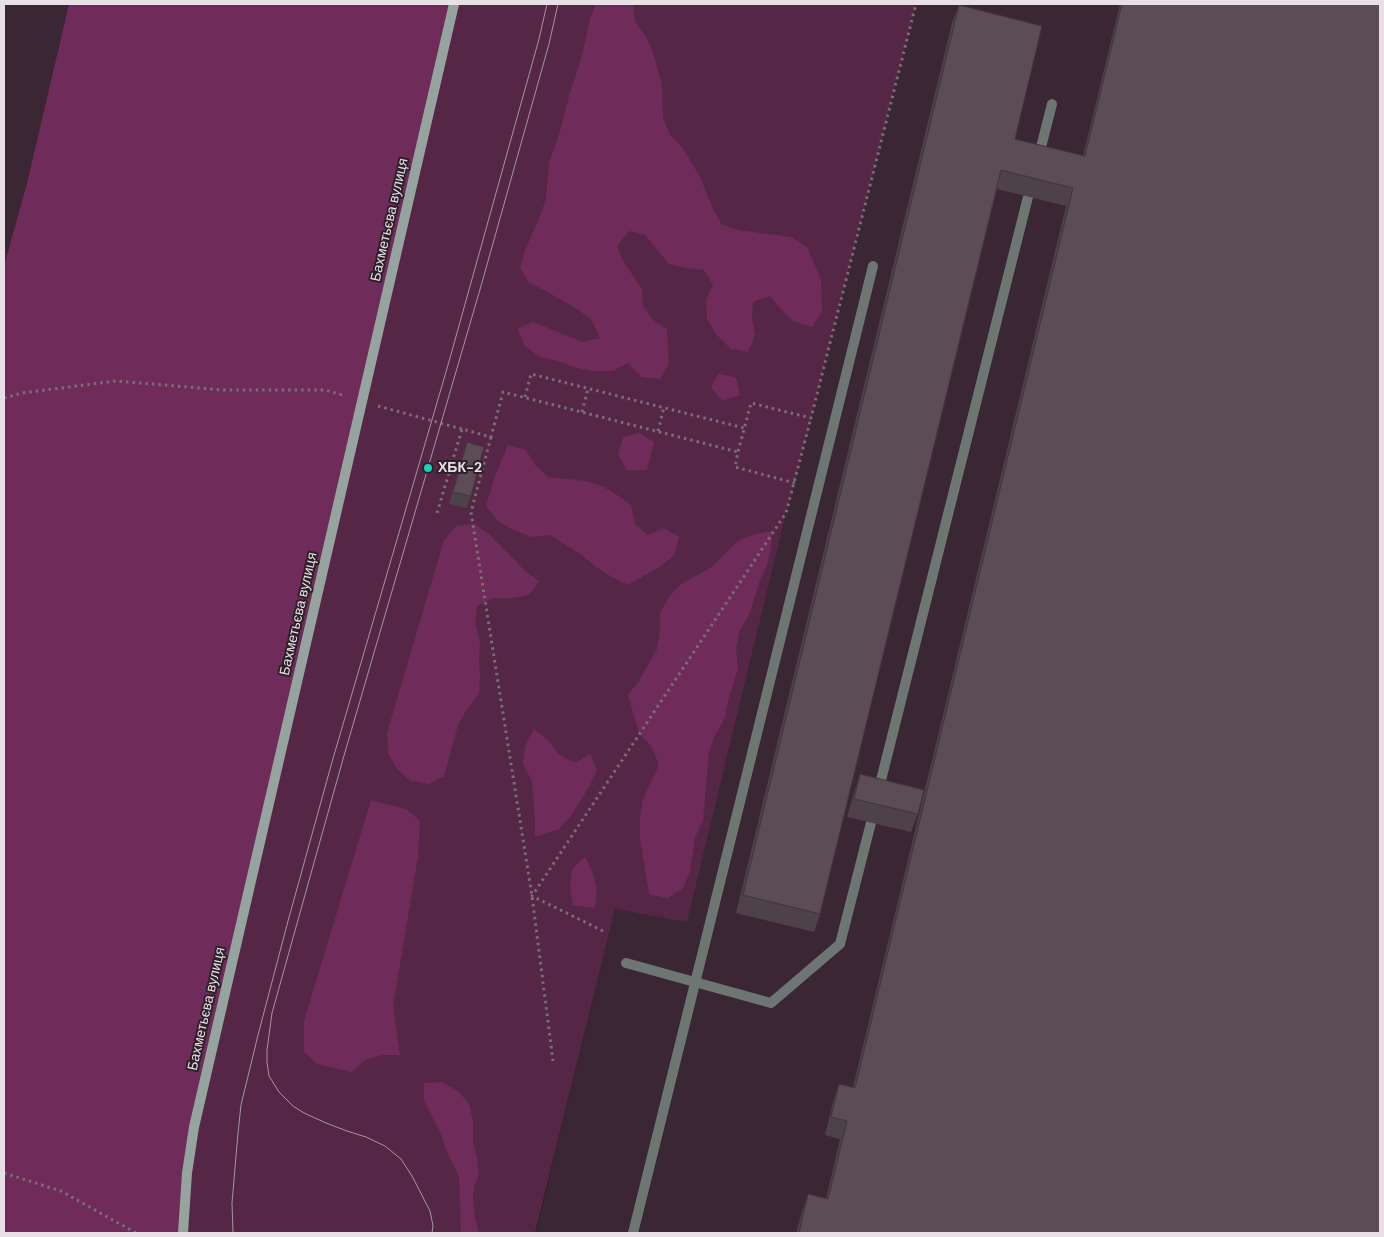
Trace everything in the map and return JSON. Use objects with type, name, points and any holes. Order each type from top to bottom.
[{"type":"main road","name":"Бахметьєва вулиця","points":[[183,1233],[188,1165],[194,1127],[454,4]]},
{"type":"lane","points":[[626,963],[771,1003],[840,944],[1052,104]]},
{"type":"lane","points":[[633,1233],[872,266]]},
{"type":"path","points":[[532,896],[786,513],[916,4]]},
{"type":"path","points":[[525,398],[531,374],[744,428]]},
{"type":"path","points":[[4,398],[22,393],[116,381],[223,390],[326,390],[362,402],[491,437]]},
{"type":"path","points":[[582,412],[588,389]]},
{"type":"path","points":[[553,1061],[532,896],[471,512],[503,392],[738,452]]},
{"type":"path","points":[[795,483],[735,467],[738,452],[751,403],[811,418]]},
{"type":"path","points":[[658,431],[664,408]]},
{"type":"path","points":[[438,513],[462,429]]},
{"type":"path","points":[[532,896],[603,931]]},
{"type":"path","points":[[4,1174],[61,1191],[136,1233]]},
{"type":"shaded area","points":[[4,4],[69,4],[27,183],[4,266]]},
{"type":"shaded area","points":[[69,4],[454,4],[194,1127],[183,1233],[4,1233],[4,266],[27,183]]},
{"type":"shaded area","points":[[454,4],[916,4],[786,513],[687,922],[615,909],[535,1233],[183,1233],[187,1173]]},
{"type":"shaded area","points":[[596,4],[633,4],[635,22],[645,35],[652,50],[662,84],[663,118],[670,135],[682,147],[700,177],[713,209],[722,225],[738,230],[791,237],[807,247],[821,279],[822,312],[812,327],[793,321],[770,296],[753,302],[752,319],[755,336],[748,352],[731,349],[716,334],[707,318],[706,300],[713,285],[704,270],[669,264],[645,235],[629,231],[617,246],[623,261],[642,289],[643,306],[653,320],[667,329],[669,363],[660,379],[641,377],[628,363],[613,371],[594,371],[577,368],[540,357],[525,346],[517,329],[533,322],[583,342],[600,338],[591,319],[546,291],[529,283],[520,268],[525,250],[546,199],[549,163],[561,128],[582,55],[590,19]]},
{"type":"shaded area","points":[[916,4],[1380,4],[1380,1233],[536,1233],[615,909],[687,921],[786,513]]},
{"type":"shaded area","points":[[718,374],[736,377],[740,395],[722,401],[711,387]]},
{"type":"shaded area","points":[[640,433],[654,442],[647,470],[627,470],[618,454],[623,437]]},
{"type":"shaded area","points":[[508,445],[526,450],[535,465],[548,477],[585,481],[602,486],[617,495],[631,505],[635,524],[648,535],[664,528],[679,537],[674,555],[661,566],[628,585],[596,567],[582,555],[550,535],[531,537],[498,521],[486,506],[494,479]]},
{"type":"shaded area","points":[[475,524],[489,534],[525,571],[539,581],[529,595],[493,598],[477,606],[475,623],[480,641],[479,694],[467,709],[458,725],[444,776],[429,784],[411,781],[397,769],[388,753],[387,733],[444,540],[456,526]]},
{"type":"shaded area","points":[[772,531],[767,565],[760,580],[749,615],[739,632],[736,649],[738,668],[725,718],[715,735],[709,752],[703,821],[695,837],[690,872],[683,888],[668,898],[649,894],[640,838],[640,817],[643,799],[659,765],[652,747],[639,733],[628,695],[639,681],[657,649],[660,613],[669,597],[681,584],[712,567],[738,541],[755,534]]},
{"type":"shaded area","points":[[534,729],[548,740],[559,755],[575,763],[590,754],[597,770],[571,816],[559,829],[535,837],[532,781],[523,764],[525,746]]},
{"type":"shaded area","points":[[371,800],[406,809],[420,821],[418,856],[393,1006],[400,1055],[383,1055],[365,1060],[352,1072],[317,1064],[304,1052],[304,1021]]},
{"type":"shaded area","points":[[585,857],[593,873],[597,891],[595,908],[573,905],[570,887],[572,869]]},
{"type":"shaded area","points":[[442,1082],[458,1091],[469,1104],[479,1175],[474,1186],[473,1200],[479,1233],[461,1233],[459,1177],[441,1134],[424,1101],[424,1083]]},
{"type":"building","points":[[1122,4],[1380,4],[1380,1233],[799,1233],[808,1194],[828,1199],[847,1121],[831,1117],[839,1084],[855,1088],[1073,188],[1001,170],[820,914],[743,895],[959,5],[1042,26],[1015,139],[1085,156]]},
{"type":"building","points":[[467,442],[484,447],[471,496],[453,492]]},
{"type":"building","points":[[860,774],[924,790],[918,814],[854,799]]},
{"type":"tram line","points":[[233,1233],[232,1203],[241,1105],[258,1035],[332,762],[448,365],[539,39],[547,4]]},
{"type":"tram line","points":[[432,1233],[433,1226],[430,1211],[401,1159],[385,1146],[326,1123],[293,1106],[279,1092],[269,1076],[267,1050],[272,1013],[343,759],[481,286],[549,44],[558,4]]},
{"type":"place","name":"ХБК-2","points":[[428,468]]}]
